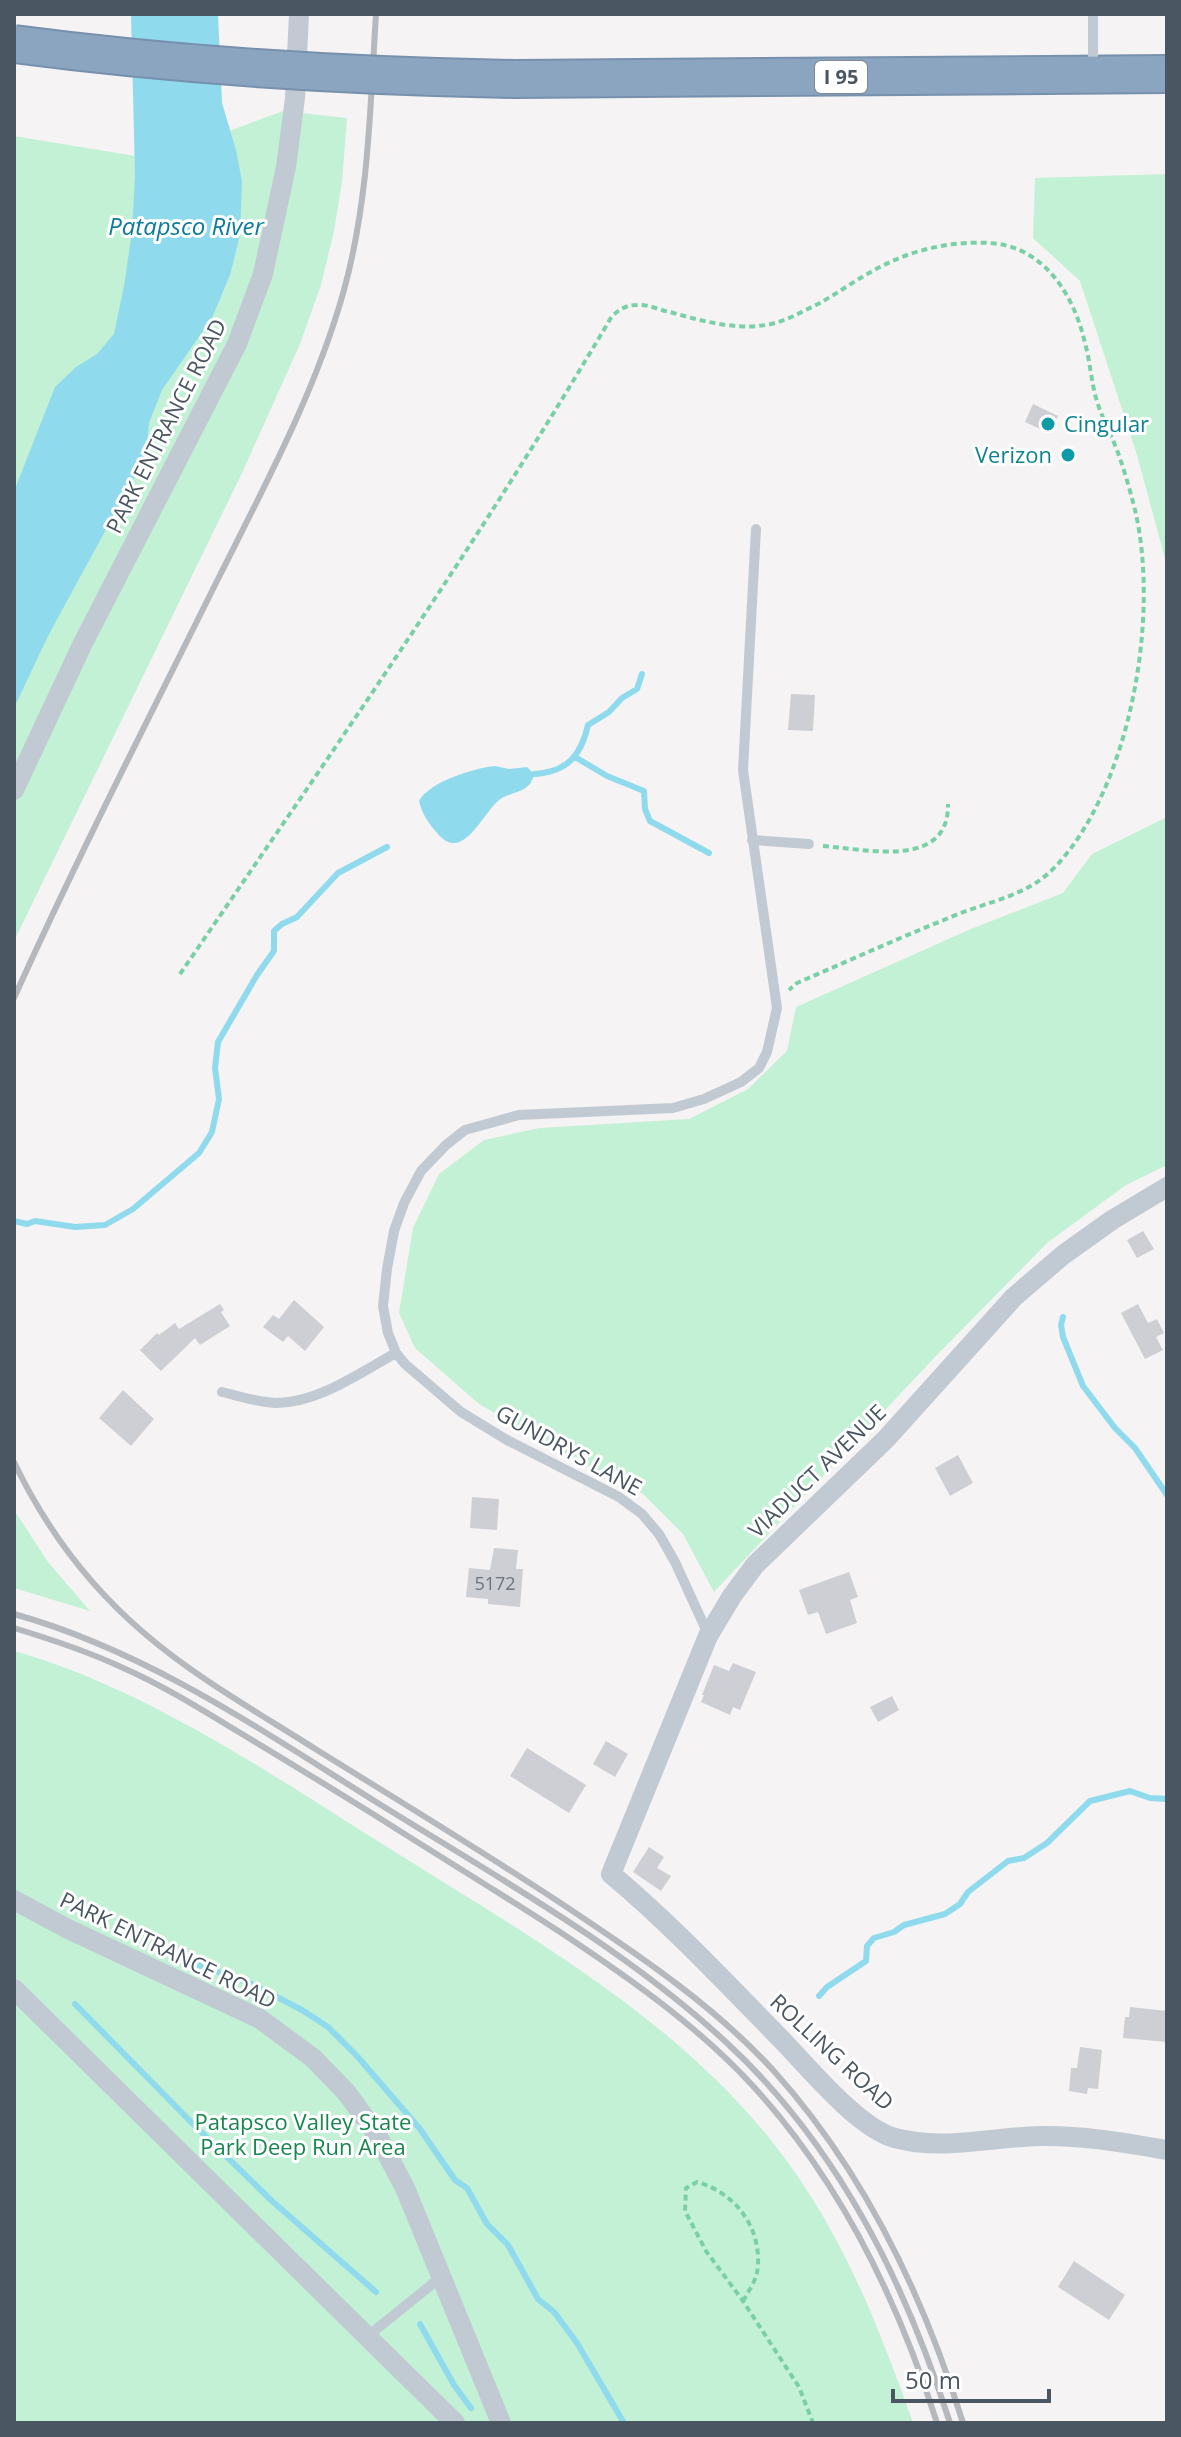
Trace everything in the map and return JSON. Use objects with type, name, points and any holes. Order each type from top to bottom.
[{"type":"highway","name":"I 95","points":[[14,44],[251,69],[515,79],[1167,74]]},
{"type":"street","name":"PARK ENTRANCE ROAD","points":[[14,790],[83,643],[237,344],[263,274],[286,167],[295,98],[299,14]]},
{"type":"street","name":"VIADUCT AVENUE","points":[[611,1874],[708,1636],[755,1565],[886,1439],[1014,1297],[1063,1255],[1112,1220],[1167,1187]]},
{"type":"street","name":"ROLLING ROAD","points":[[611,1874],[654,1910],[833,2092],[868,2124],[893,2138],[937,2144],[1042,2136],[1114,2141],[1167,2150]]},
{"type":"street","name":"PARK ENTRANCE ROAD","points":[[14,1900],[68,1929],[260,2019],[313,2058],[346,2092],[376,2133],[405,2188],[501,2423]]},
{"type":"street","points":[[14,1989],[455,2423]]},
{"type":"lane","points":[[1093,14],[1093,74]]},
{"type":"lane","points":[[222,1392],[275,1403],[296,1400],[325,1391],[396,1353],[383,1306],[394,1231],[421,1171],[465,1130],[519,1115],[673,1108],[704,1099],[741,1082],[759,1068],[767,1052],[777,1008],[743,770],[756,529]]},
{"type":"lane","points":[[752,840],[809,844]]},
{"type":"lane","name":"GUNDRYS LANE","points":[[396,1353],[461,1412],[507,1440],[619,1497],[642,1514],[659,1534],[675,1562],[708,1636]]},
{"type":"lane","points":[[368,2336],[441,2277]]},
{"type":"path","points":[[809,844],[898,851],[930,844],[941,836],[948,804]]},
{"type":"path","points":[[743,2301],[757,2275],[758,2250],[749,2220],[733,2201],[713,2186],[697,2182],[686,2188],[685,2211],[706,2251],[799,2387],[813,2423]]},
{"type":"green space","points":[[283,111],[347,118],[342,182],[321,285],[300,344],[242,473],[14,941],[14,136],[153,159]]},
{"type":"green space","points":[[1167,174],[1167,566],[1137,455],[1080,281],[1033,238],[1035,178]]},
{"type":"green space","points":[[1167,817],[1167,1165],[1126,1185],[1047,1243],[714,1592],[683,1534],[643,1494],[479,1404],[415,1348],[399,1313],[413,1228],[439,1174],[484,1140],[540,1128],[689,1119],[748,1089],[787,1051],[796,1007],[971,929],[1063,893],[1092,854]]},
{"type":"green space","points":[[14,1510],[48,1562],[90,1611],[14,1588]]},
{"type":"green space","name":"Patapsco Valley State Park Deep Run Area","points":[[14,1651],[62,1667],[158,1709],[251,1762],[543,1945],[644,2017],[692,2057],[737,2101],[777,2148],[821,2212],[872,2315],[913,2423],[14,2423]]},
{"type":"water","name":"Patapsco River","points":[[131,14],[218,14],[222,103],[242,181],[240,235],[230,275],[212,318],[162,390],[149,423],[146,456],[48,636],[14,708],[15,489],[55,387],[76,367],[97,354],[114,334],[124,286],[132,232],[135,175]]},
{"type":"water","points":[[495,766],[509,769],[527,767],[534,774],[526,788],[495,804],[465,839],[456,843],[447,841],[429,822],[419,801],[442,782]]},
{"type":"building","points":[[1033,404],[1058,416],[1049,433],[1025,422]]},
{"type":"building","points":[[791,694],[815,695],[813,731],[788,730]]},
{"type":"building","points":[[1143,1231],[1154,1249],[1137,1258],[1127,1240]]},
{"type":"building","points":[[294,1300],[324,1327],[305,1351],[288,1336],[283,1342],[263,1327],[273,1315],[279,1319]]},
{"type":"building","points":[[220,1304],[224,1310],[221,1312],[230,1326],[200,1345],[195,1338],[161,1371],[140,1350],[157,1333],[159,1335],[175,1323],[179,1329]]},
{"type":"building","points":[[1138,1304],[1148,1323],[1157,1319],[1164,1333],[1156,1337],[1163,1350],[1145,1359],[1121,1313]]},
{"type":"building","points":[[123,1390],[154,1419],[131,1446],[99,1418]]},
{"type":"building","points":[[958,1455],[973,1483],[950,1496],[935,1468]]},
{"type":"building","points":[[472,1497],[499,1499],[497,1530],[470,1528]]},
{"type":"building","points":[[494,1548],[518,1550],[516,1569],[523,1569],[520,1607],[488,1604],[488,1599],[466,1597],[469,1568],[490,1570]]},
{"type":"building","points":[[849,1572],[858,1597],[850,1600],[857,1623],[826,1634],[818,1612],[808,1615],[799,1590]]},
{"type":"building","points":[[733,1663],[756,1672],[740,1710],[733,1707],[730,1715],[701,1702],[714,1665],[729,1671]]},
{"type":"building","points":[[892,1696],[899,1710],[878,1722],[870,1707]]},
{"type":"building","points":[[606,1741],[628,1754],[615,1777],[593,1764]]},
{"type":"building","points":[[527,1748],[586,1785],[569,1813],[510,1776]]},
{"type":"building","points":[[649,1847],[664,1857],[657,1868],[671,1876],[661,1891],[633,1872]]},
{"type":"building","points":[[1130,2007],[1167,2011],[1167,2042],[1123,2038],[1125,2017],[1129,2017]]},
{"type":"building","points":[[1080,2047],[1102,2050],[1098,2089],[1088,2088],[1087,2094],[1069,2091],[1071,2068],[1077,2068]]},
{"type":"building","points":[[1074,2261],[1125,2295],[1109,2320],[1058,2287]]},
{"type":"waterway","points":[[534,774],[555,770],[571,760],[577,754],[588,725],[637,689],[642,674]]},
{"type":"waterway","points":[[575,757],[607,776],[644,791],[645,809],[650,821],[709,853]]},
{"type":"waterway","points":[[14,1221],[75,1227],[105,1225],[133,1209],[199,1153],[212,1132],[219,1099],[215,1068],[218,1042],[274,951],[274,931],[297,917],[338,873],[387,847]]},
{"type":"waterway","points":[[1063,1317],[1063,1337],[1083,1386],[1115,1428],[1135,1448],[1167,1495]]},
{"type":"waterway","points":[[819,1996],[827,1987],[866,1961],[867,1946],[874,1938],[894,1932],[904,1925],[945,1914],[1008,1861],[1024,1858],[1047,1843],[1090,1801],[1130,1791],[1150,1798],[1167,1799]]},
{"type":"waterway","points":[[171,1955],[252,1984],[302,2010],[328,2027],[357,2056],[420,2129],[455,2180],[467,2188],[487,2224],[508,2245],[538,2299],[554,2312],[577,2343],[624,2423]]},
{"type":"waterway","points":[[75,2004],[272,2201],[376,2292]]},
{"type":"waterway","points":[[420,2324],[454,2385],[471,2408]]},
{"type":"railway","points":[[14,998],[88,840],[271,473],[319,365],[344,290],[359,222],[376,14]]},
{"type":"railway","points":[[14,1462],[40,1510],[70,1554],[105,1596],[164,1649],[228,1694],[603,1931],[680,1986],[751,2047],[806,2109],[863,2192],[909,2281],[963,2423]]},
{"type":"railway","points":[[14,1614],[110,1649],[244,1719],[602,1944],[688,2009],[767,2084],[803,2126],[835,2172],[889,2268],[912,2319],[950,2423]]},
{"type":"railway","points":[[14,1628],[108,1661],[191,1704],[542,1920],[688,2024],[732,2064],[785,2123],[840,2202],[885,2288],[922,2377],[937,2423]]},
{"type":"place","name":"Cingular","points":[[1048,424]]},
{"type":"place","name":"Verizon","points":[[1068,455]]}]
